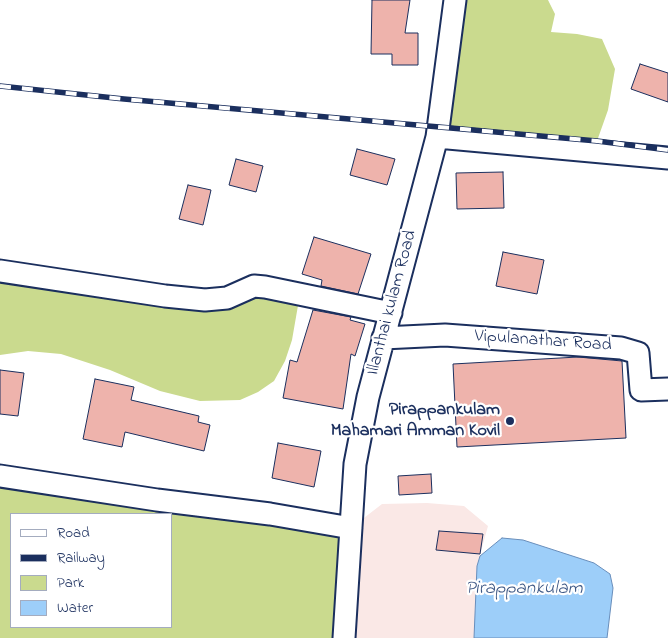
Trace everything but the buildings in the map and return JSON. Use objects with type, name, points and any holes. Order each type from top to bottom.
[{"type":"street","name":"Illanthai kulam Road","points":[[344,638],[355,464],[368,398],[383,338],[437,137],[455,0]]},
{"type":"street","points":[[437,137],[668,158]]},
{"type":"street","points":[[0,271],[205,300],[227,298],[254,286],[265,287],[391,313]]},
{"type":"street","name":"Vipulanathar Road","points":[[383,338],[445,335],[621,348],[638,353],[641,390],[668,389]]},
{"type":"street","points":[[0,476],[157,500],[270,514],[351,528]]},
{"type":"shaded area","points":[[427,503],[464,506],[488,526],[477,566],[474,638],[344,638],[351,528],[382,504]]},
{"type":"green space","points":[[457,0],[548,0],[555,14],[551,32],[577,34],[602,39],[615,69],[608,110],[597,141],[438,127]]},
{"type":"green space","points":[[0,271],[227,298],[300,294],[292,340],[285,361],[274,381],[258,392],[240,400],[200,401],[160,391],[110,370],[61,354],[28,351],[0,355]]},
{"type":"green space","points":[[0,476],[351,528],[344,638],[0,638]]},
{"type":"water","name":"Pirappankulam","points":[[502,538],[523,540],[594,563],[610,574],[613,588],[607,638],[474,638],[477,566],[480,556]]},
{"type":"railway","points":[[0,86],[124,99],[597,141],[668,150]]},
{"type":"place","name":"Pirappankulam Mahamari Amman Kovil","points":[[510,421]]}]
